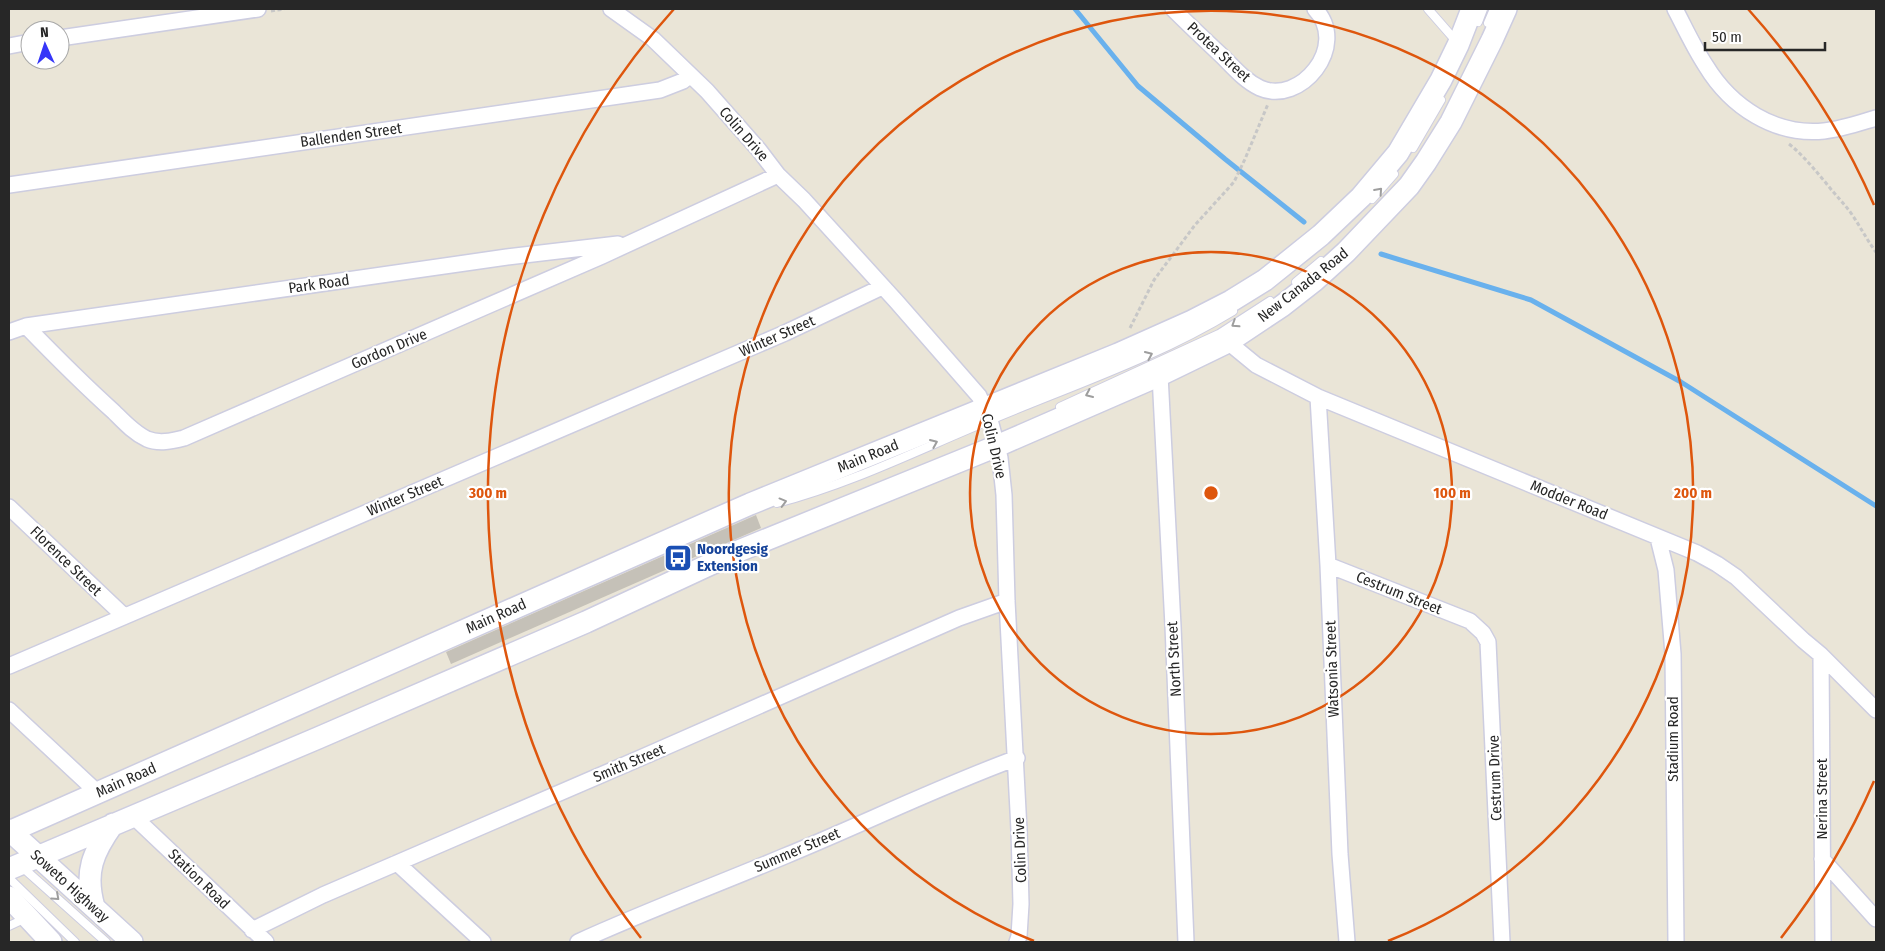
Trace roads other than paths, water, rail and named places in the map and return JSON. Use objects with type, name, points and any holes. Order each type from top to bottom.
[{"type":"main road","name":"New Canada Road","points":[[988,414],[1192,322],[1265,280],[1332,248],[1409,186],[1440,140],[1506,9]]},
{"type":"main road","name":"New Canada Road","points":[[995,439],[1160,375],[1228,342],[1282,306],[1332,248],[1398,153],[1474,19]]},
{"type":"main road","name":"Main Road","points":[[15,850],[97,792],[732,512],[988,414]]},
{"type":"main road","points":[[15,850],[123,819],[318,738],[586,622],[741,550],[995,439]]},
{"type":"main road","points":[[94,907],[89,885],[91,863],[100,842],[123,819]]},
{"type":"main road","name":"Soweto Highway","points":[[15,850],[94,907],[132,942]]},
{"type":"main road","points":[[9,897],[51,942]]},
{"type":"street","points":[[70,37],[258,9]]},
{"type":"street","name":"Colin Drive","points":[[611,9],[653,39],[690,75],[978,396],[988,414],[1002,471],[1004,495],[1021,904],[1019,936],[1016,942]]},
{"type":"street","name":"Protea Street","points":[[1173,9],[1245,79],[1261,88],[1274,91],[1292,88],[1307,78],[1324,56],[1327,46],[1327,33],[1324,23],[1315,9]]},
{"type":"street","points":[[1675,9],[1706,66],[1721,87],[1743,107],[1772,125],[1795,131],[1823,131],[1876,118]]},
{"type":"street","name":"Ballenden Street","points":[[9,184],[660,90],[683,81],[690,75]]},
{"type":"street","name":"Gordon Drive","points":[[26,326],[91,392],[137,433],[157,442],[170,442],[193,434],[602,256],[778,175]]},
{"type":"street","name":"Park Road","points":[[9,332],[26,326],[507,257],[631,242]]},
{"type":"street","name":"Winter Street","points":[[9,666],[776,337],[882,287]]},
{"type":"street","name":"Modder Road","points":[[1228,342],[1256,365],[1318,397],[1697,553],[1717,564],[1736,577],[1821,655],[1876,710]]},
{"type":"street","name":"North Street","points":[[1160,375],[1186,942]]},
{"type":"street","name":"Watsonia Street","points":[[1318,397],[1328,565],[1340,854],[1347,942]]},
{"type":"street","name":"Florence Street","points":[[9,507],[124,616]]},
{"type":"street","name":"Stadium Road","points":[[1658,538],[1666,570],[1672,654],[1676,942]]},
{"type":"street","name":"Cestrum Street","points":[[1328,565],[1470,622]]},
{"type":"street","name":"Smith Street","points":[[252,930],[323,895],[950,622],[1007,600]]},
{"type":"street","name":"Cestrum Drive","points":[[1470,622],[1483,633],[1490,649],[1502,942]]},
{"type":"street","name":"Nerina Street","points":[[1821,655],[1823,942]]},
{"type":"street","points":[[9,710],[97,792]]},
{"type":"street","name":"Summer Street","points":[[578,942],[786,856],[973,774],[1016,758]]},
{"type":"street","name":"Station Road","points":[[123,819],[266,942]]},
{"type":"street","points":[[1822,859],[1876,919]]},
{"type":"street","points":[[397,864],[483,942]]},
{"type":"lane","points":[[1428,9],[1458,45]]},
{"type":"lane","name":"New Canada Road","points":[[1474,19],[1483,9]]},
{"type":"lane","points":[[1484,32],[1494,9]]},
{"type":"lane","points":[[1410,152],[1426,128],[1444,93]]},
{"type":"lane","points":[[1430,140],[1440,125]]},
{"type":"lane","name":"New Canada Road","points":[[1365,200],[1400,167]]},
{"type":"lane","name":"New Canada Road","points":[[1363,222],[1389,202]]},
{"type":"lane","name":"New Canada Road","points":[[1048,413],[1220,334],[1283,292],[1332,248]]},
{"type":"lane","name":"New Canada Road","points":[[988,414],[1093,379],[1160,350],[1244,305]]},
{"type":"lane","name":"Main Road","points":[[15,850],[438,648],[752,512],[837,486],[988,414]]},
{"type":"lane","points":[[641,587],[736,543],[828,505]]},
{"type":"lane","points":[[287,742],[438,677]]},
{"type":"lane","points":[[66,836],[15,850],[75,942]]},
{"type":"lane","name":"Soweto Highway","points":[[15,850],[106,942]]},
{"type":"lane","points":[[9,926],[28,917]]},
{"type":"waterway","points":[[1075,9],[1138,86],[1304,222]]},
{"type":"waterway","points":[[1381,254],[1531,300],[1681,382],[1876,506]]},
{"type":"place","name":"Noordgesig Extension","points":[[678,558]]}]
